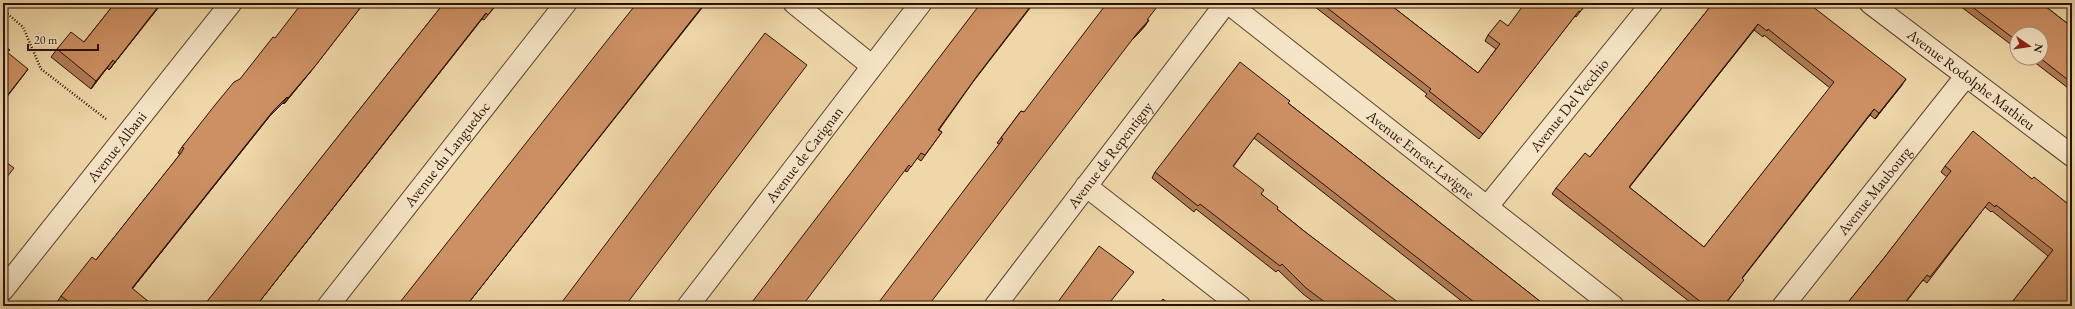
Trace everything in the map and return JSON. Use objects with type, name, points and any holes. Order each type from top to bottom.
[{"type":"street","name":"Avenue Albani","points":[[3,290],[231,3]]},
{"type":"street","name":"Avenue du Languedoc","points":[[328,306],[566,3]]},
{"type":"street","points":[[794,3],[872,66]]},
{"type":"street","name":"Avenue de Carignan","points":[[688,306],[921,3]]},
{"type":"street","name":"Avenue de Repentigny","points":[[995,306],[1227,3]]},
{"type":"street","name":"Avenue Ernest-Lavigne","points":[[1227,3],[1613,306]]},
{"type":"street","name":"Avenue Del Vecchio","points":[[1487,207],[1652,3]]},
{"type":"street","name":"Avenue Rodolphe Mathieu","points":[[1870,3],[2072,156]]},
{"type":"street","name":"Avenue Maubourg","points":[[1783,306],[1966,76]]},
{"type":"street","points":[[1086,186],[1240,306]]},
{"type":"path","points":[[3,10],[23,27],[42,69],[106,119]]},
{"type":"building","points":[[115,3],[161,3],[115,62],[113,60],[96,81],[57,49],[71,32],[84,42]]},
{"type":"building","points":[[302,3],[364,3],[316,65],[288,98],[287,97],[273,111],[132,288],[154,306],[74,306],[61,296],[92,257],[96,260],[181,153],[184,148],[182,147],[215,105],[234,82],[240,79],[273,37],[275,38]]},
{"type":"building","points":[[444,3],[497,3],[488,15],[486,13],[256,306],[207,306],[205,304]]},
{"type":"building","points":[[637,3],[705,3],[466,306],[397,306],[621,23]]},
{"type":"building","points":[[981,3],[1033,3],[938,130],[942,132],[925,155],[921,153],[911,167],[909,165],[802,306],[749,306]]},
{"type":"building","points":[[1107,3],[1160,3],[1147,20],[1149,20],[1138,32],[928,306],[876,306],[1003,139],[1001,138],[1021,111],[1024,112]]},
{"type":"building","points":[[1321,3],[1388,3],[1478,73],[1500,44],[1488,35],[1500,20],[1508,26],[1525,3],[1587,3],[1580,12],[1579,11],[1483,134],[1429,91],[1431,89]]},
{"type":"building","points":[[1713,3],[1808,3],[1906,79],[1879,113],[1874,109],[1742,278],[1744,280],[1723,306],[1706,306],[1556,188],[1585,153],[1590,157]],"holes":[[[1758,24],[1767,31],[1768,29],[1834,82],[1704,247],[1629,187]]]},
{"type":"building","points":[[1967,3],[2041,3],[2072,27],[2072,83],[2049,65],[2049,26],[2009,26],[2009,35]]},
{"type":"building","points":[[765,33],[807,65],[625,306],[559,306]]},
{"type":"building","points":[[3,45],[10,50],[7,52],[28,69],[3,101]]},
{"type":"building","points":[[1240,62],[1290,101],[1288,103],[1546,306],[1479,306],[1258,133],[1233,166],[1264,190],[1261,194],[1278,207],[1277,209],[1401,306],[1330,306],[1306,288],[1282,264],[1280,266],[1200,204],[1198,206],[1155,172]]},
{"type":"building","points":[[1973,131],[2032,179],[2034,177],[2072,207],[2072,304],[2070,306],[2009,306],[2053,250],[1996,205],[1995,207],[1989,202],[1930,277],[1927,275],[1902,306],[1845,306],[1951,171],[1945,166]]},
{"type":"building","points":[[3,160],[14,168],[3,182]]},
{"type":"building","points":[[1099,246],[1134,272],[1107,306],[1055,306]]},
{"type":"building","points":[[1163,299],[1171,306],[1158,306]]}]
